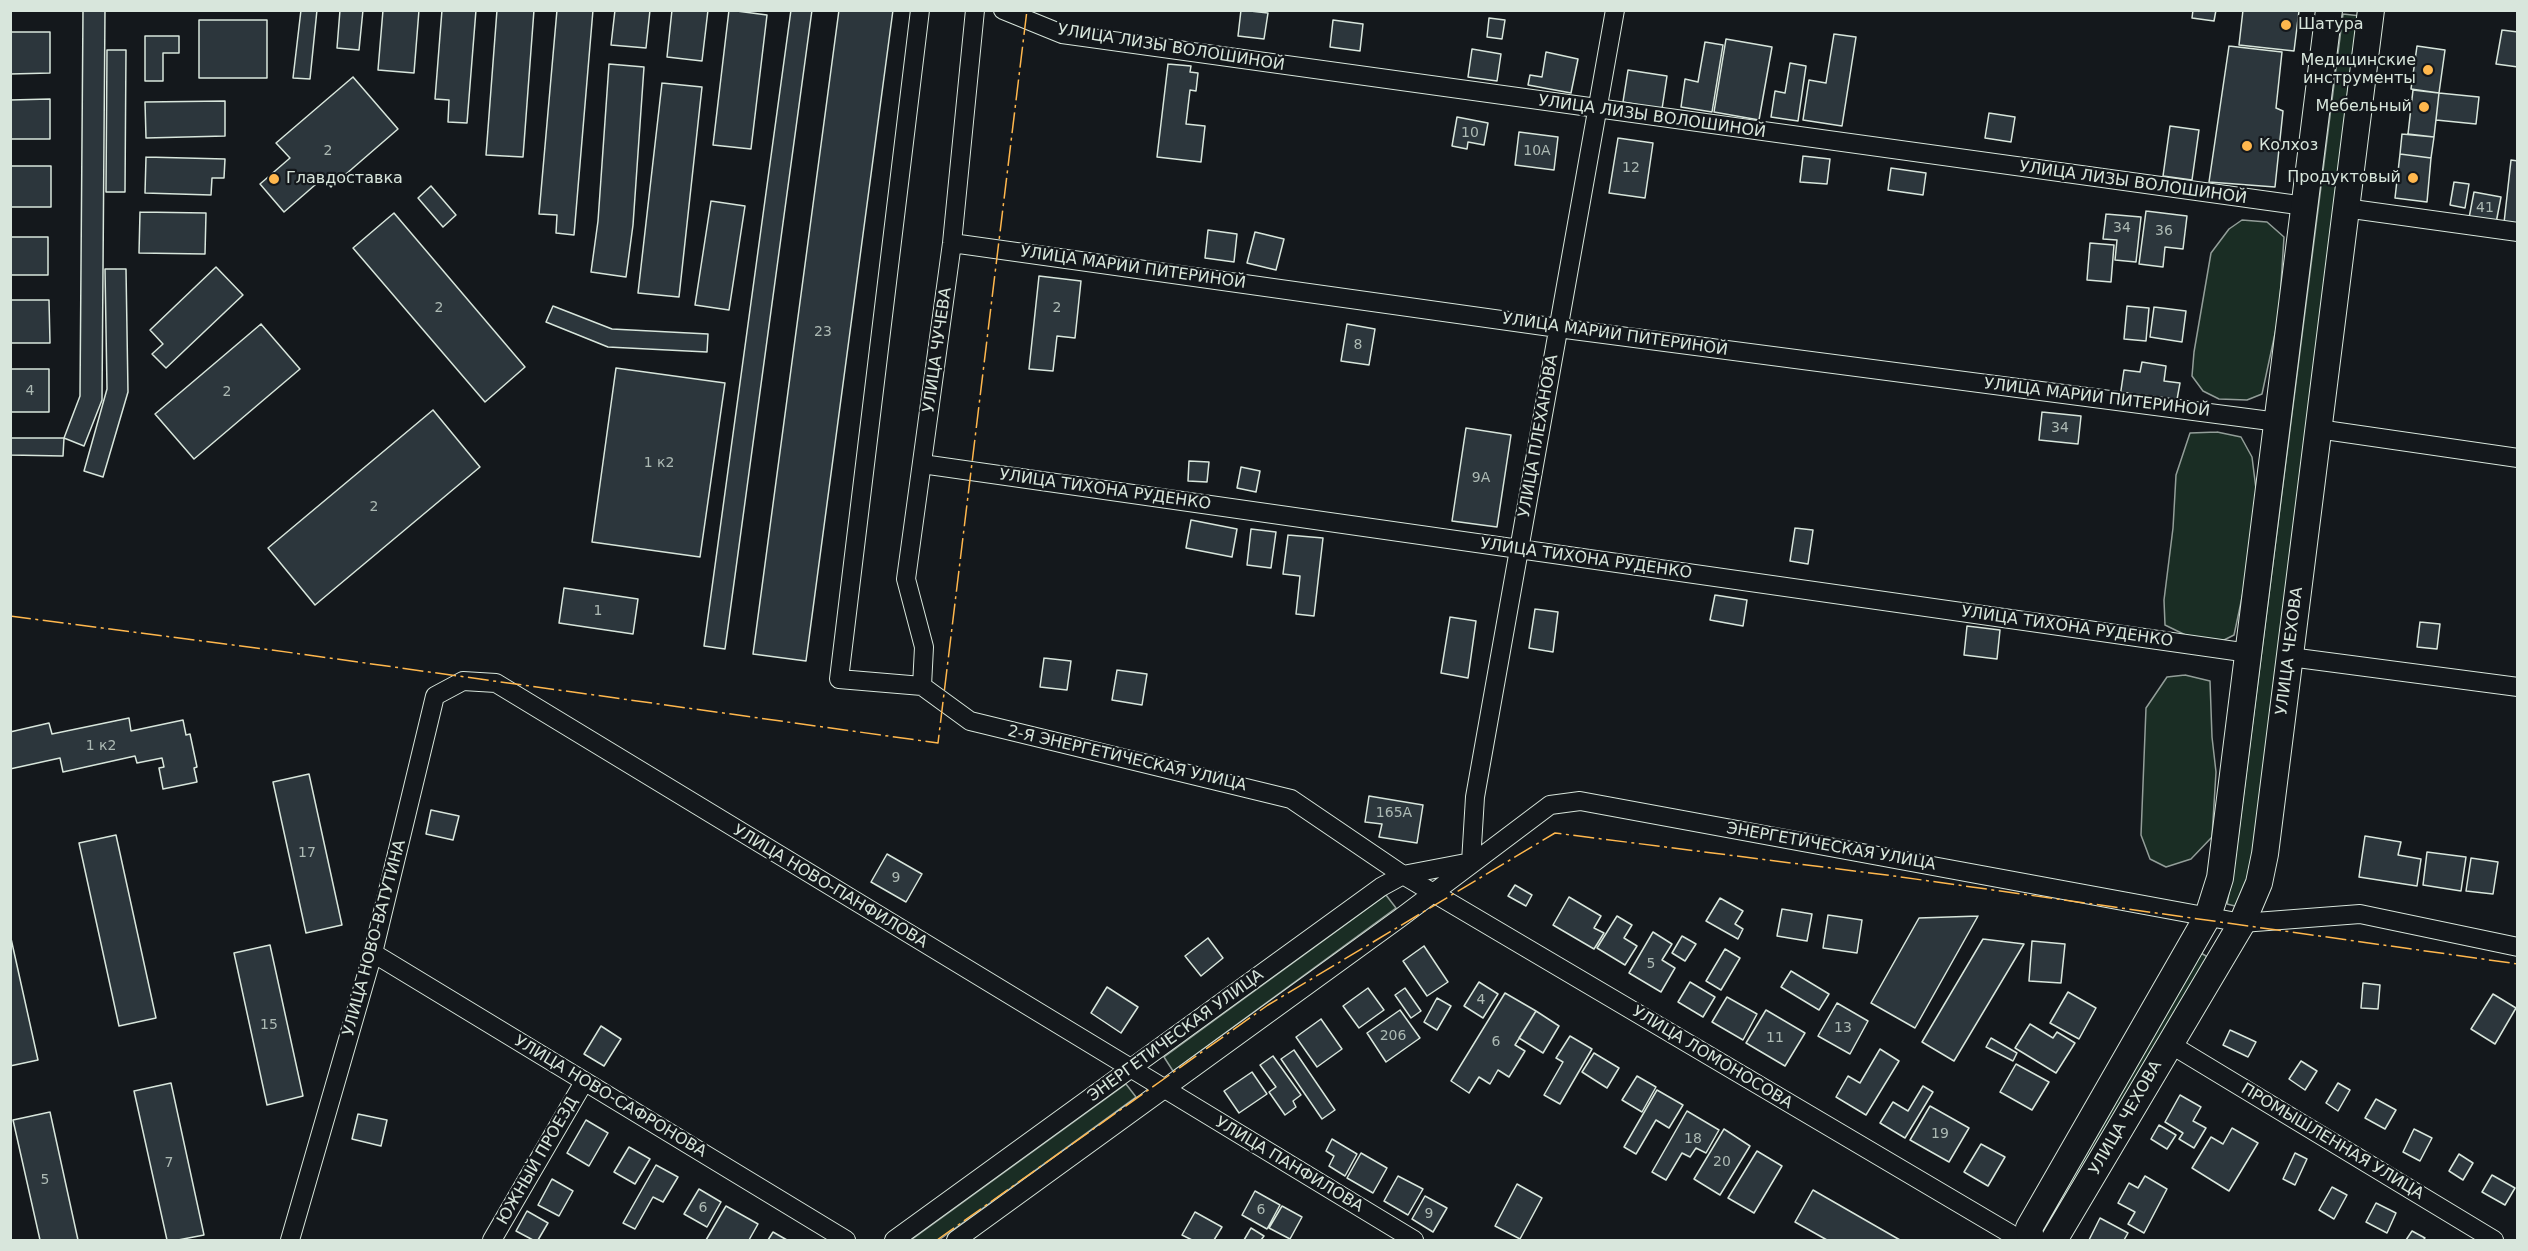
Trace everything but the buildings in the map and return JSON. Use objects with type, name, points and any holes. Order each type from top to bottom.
[{"type":"main road","name":"УЛИЦА ЧЕХОВА","points":[[2031,1240],[2028,1228],[2208,916],[2220,878],[2329,10]]},
{"type":"main road","name":"УЛИЦА ЧЕХОВА","points":[[2054,1240],[2242,923],[2259,883],[2265,854],[2371,10]]},
{"type":"street","points":[[920,10],[839,680],[922,686]]},
{"type":"street","name":"УЛИЦА ЧУЧЕВА","points":[[922,686],[924,647],[906,579],[952,243],[975,10]]},
{"type":"street","name":"УЛИЦА ЛИЗЫ ВОЛОШИНОЙ","points":[[1003,10],[1062,34],[1597,110],[2305,206]]},
{"type":"street","name":"УЛИЦА ПЛЕХАНОВА","points":[[1472,862],[1475,797],[1615,10]]},
{"type":"street","points":[[2345,208],[2517,232]]},
{"type":"street","name":"УЛИЦА МАРИИ ПИТЕРИНОЙ","points":[[952,243],[1558,328],[2278,422]]},
{"type":"street","points":[[2318,429],[2517,458]]},
{"type":"street","name":"УЛИЦА ТИХОНА РУДЕНКО","points":[[922,464],[2249,653]]},
{"type":"street","points":[[2290,657],[2517,687]]},
{"type":"street","name":"УЛИЦА НОВО-ВАТУТИНА","points":[[290,1240],[373,953],[435,696],[463,681],[496,683]]},
{"type":"street","name":"УЛИЦА НОВО-ПАНФИЛОВА","points":[[496,683],[1164,1090]]},
{"type":"street","name":"2-Я ЭНЕРГЕТИЧЕСКАЯ УЛИЦА","points":[[922,686],[970,722],[1291,799],[1403,875]]},
{"type":"street","name":"ЭНЕРГЕТИЧЕСКАЯ УЛИЦА","points":[[956,1240],[1164,1090],[1550,805],[1580,801],[2242,923]]},
{"type":"street","name":"ЭНЕРГЕТИЧЕСКАЯ УЛИЦА","points":[[894,1240],[1381,887],[1403,875],[1472,862]]},
{"type":"street","name":"УЛИЦА ЛОМОНОСОВА","points":[[1403,875],[2021,1240]]},
{"type":"street","points":[[2242,923],[2360,914],[2517,947]]},
{"type":"street","name":"УЛИЦА НОВО-САФРОНОВА","points":[[373,953],[846,1240]]},
{"type":"street","name":"ПРОМЫШЛЕННАЯ УЛИЦА","points":[[2170,1044],[2494,1240]]},
{"type":"street","name":"ЮЖНЫЙ ПРОЕЗД","points":[[492,1240],[584,1082]]},
{"type":"street","name":"УЛИЦА ПАНФИЛОВА","points":[[1164,1090],[1414,1240]]},
{"type":"green space","points":[[2343,14],[2361,16],[2254,856],[2247,885],[2235,906],[2227,904],[2236,853]]},
{"type":"green space","points":[[2242,220],[2267,222],[2284,237],[2279,315],[2262,394],[2247,400],[2219,399],[2203,391],[2192,376],[2194,352],[2211,253],[2229,229]]},
{"type":"green space","points":[[2217,432],[2241,437],[2252,457],[2256,489],[2254,541],[2234,635],[2210,647],[2165,625],[2164,600],[2173,528],[2176,475],[2190,433]]},
{"type":"green space","points":[[2185,675],[2210,681],[2216,772],[2212,837],[2191,859],[2166,867],[2150,859],[2141,835],[2146,708],[2167,677]]},
{"type":"green space","points":[[1386,895],[1396,908],[1173,1071],[1164,1057]]},
{"type":"green space","points":[[2201,953],[2211,959],[2063,1207],[2053,1201]]},
{"type":"green space","points":[[1126,1084],[1136,1097],[939,1240],[911,1240]]},
{"type":"power","points":[[10,616],[272,650],[938,743],[1027,10]]},
{"type":"power","points":[[937,1240],[1268,1005],[1555,833],[1894,876],[2518,964]]},
{"type":"place","name":"Шатура","points":[[2286,25]]},
{"type":"place","name":"Медицинские инструменты","points":[[2428,70]]},
{"type":"place","name":"Мебельный","points":[[2424,107]]},
{"type":"place","name":"Колхоз","points":[[2247,146]]},
{"type":"place","name":"Продуктовый","points":[[2413,178]]},
{"type":"place","name":"Главдоставка","points":[[274,179]]}]
